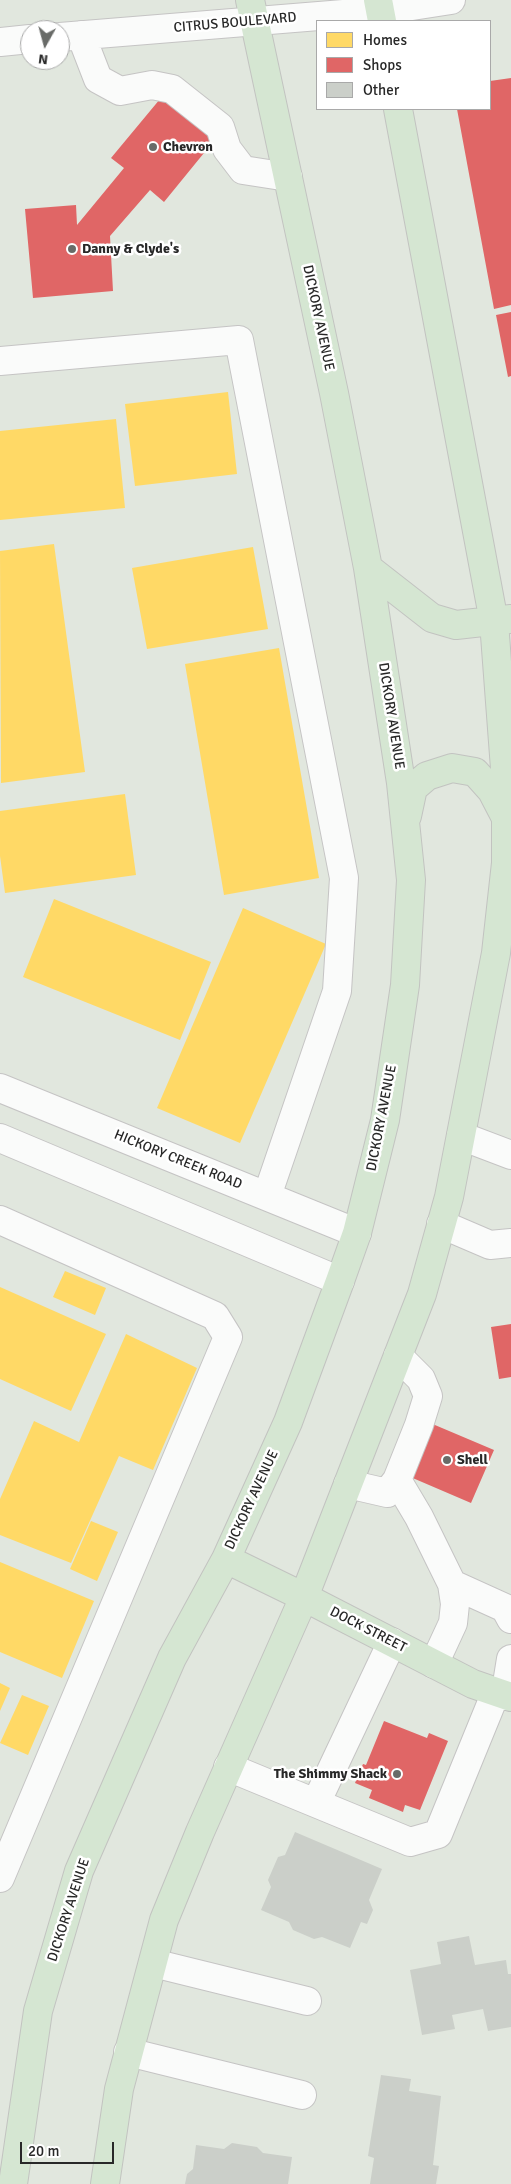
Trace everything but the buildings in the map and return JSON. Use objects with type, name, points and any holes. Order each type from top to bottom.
[{"type":"main road","name":"DICKORY AVENUE","points":[[12,2181],[38,2011],[79,1872],[172,1658],[226,1559],[288,1422],[357,1233],[385,1120],[404,985],[410,880],[401,783],[368,568],[334,393],[252,10]]},
{"type":"main road","points":[[105,2184],[119,2089],[164,1920],[228,1767],[304,1597],[422,1294],[441,1224],[461,1136],[496,953],[506,863],[506,721],[503,621],[398,110]]},
{"type":"main road","points":[[368,568],[432,618],[456,625],[503,621]]},
{"type":"main road","points":[[405,823],[413,788],[427,776],[452,768],[475,772],[492,791],[506,819]]},
{"type":"main road","name":"DOCK STREET","points":[[226,1559],[472,1684],[504,1695]]},
{"type":"street","points":[[352,0],[380,11]]},
{"type":"street","name":"CITRUS BOULEVARD","points":[[71,36],[252,10],[380,11],[451,0]]},
{"type":"street","points":[[71,36],[98,79],[120,91],[152,85],[172,89],[220,127],[227,149],[243,170],[288,177]]},
{"type":"street","points":[[0,42],[20,40]]},
{"type":"street","points":[[0,361],[239,340],[344,878],[337,991],[267,1196]]},
{"type":"street","name":"HICKORY CREEK ROAD","points":[[0,1088],[357,1233]]},
{"type":"street","points":[[461,1136],[511,1155]]},
{"type":"street","points":[[0,1138],[340,1281]]},
{"type":"street","points":[[0,1220],[216,1316],[228,1338],[0,1878]]},
{"type":"street","points":[[441,1224],[490,1245],[511,1243]]},
{"type":"street","points":[[348,1484],[387,1493],[397,1480],[428,1396],[421,1379],[398,1356]]},
{"type":"street","points":[[397,1480],[419,1517],[452,1584],[455,1604],[453,1623],[434,1664]]},
{"type":"street","points":[[452,1584],[505,1608],[511,1619]]},
{"type":"street","points":[[316,1803],[392,1642]]},
{"type":"street","points":[[228,1767],[410,1842],[438,1834],[504,1695],[511,1659]]},
{"type":"street","points":[[152,1962],[307,2001]]},
{"type":"street","points":[[128,2052],[302,2096]]},
{"type":"place","name":"Chevron","points":[[153,147]]},
{"type":"place","name":"Danny & Clyde's","points":[[72,249]]},
{"type":"place","name":"Shell","points":[[447,1460]]},
{"type":"place","name":"The Shimmy Shack","points":[[397,1774]]}]
